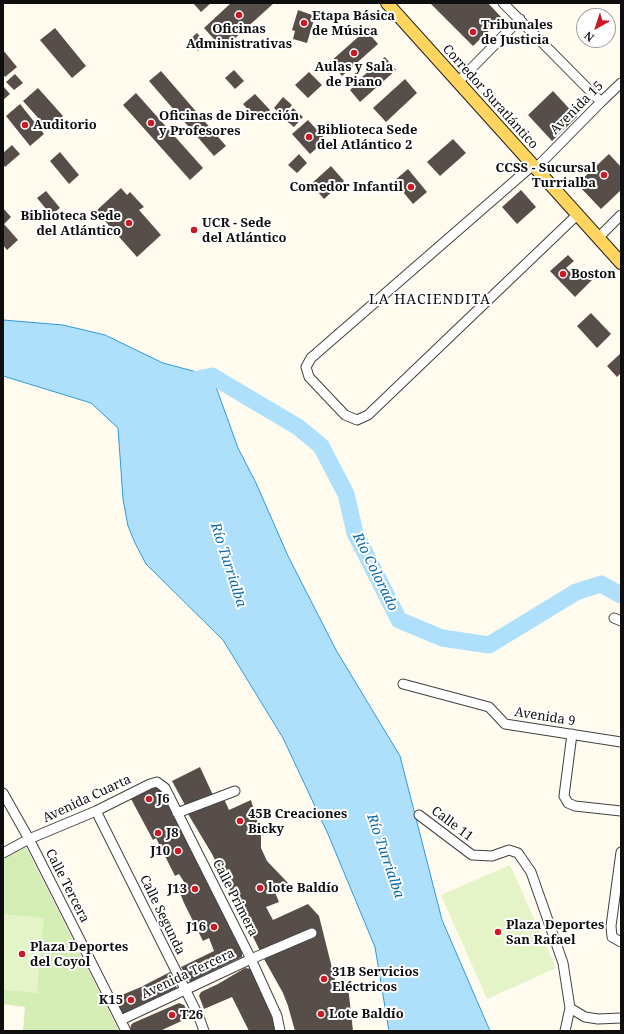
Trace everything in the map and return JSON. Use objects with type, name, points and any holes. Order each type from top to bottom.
[{"type":"main road","name":"Corredor Suratlántico","points":[[386,3],[621,263]]},
{"type":"street","points":[[503,3],[601,102]]},
{"type":"street","points":[[458,82],[520,19]]},
{"type":"street","name":"Avenida 15","points":[[577,215],[368,415],[357,420],[345,415],[308,377],[306,367],[311,358],[534,166],[621,83]]},
{"type":"street","points":[[598,238],[621,215]]},
{"type":"street","name":"Avenida 9","points":[[403,684],[489,707],[505,724],[621,742]]},
{"type":"street","points":[[572,734],[564,796],[568,803],[575,806],[621,811]]},
{"type":"street","name":"Avenida Cuarta","points":[[3,853],[29,839],[96,811],[157,782]]},
{"type":"street","name":"Calle Primera","points":[[157,782],[165,788],[251,959],[277,1016],[280,1031]]},
{"type":"street","points":[[177,813],[235,791]]},
{"type":"street","name":"Calle Tercera","points":[[3,793],[29,839],[126,1031]]},
{"type":"street","name":"Calle Segunda","points":[[96,811],[199,1017],[204,1031]]},
{"type":"street","name":"Calle 11","points":[[419,815],[472,855],[492,856],[509,850],[518,853],[532,872],[563,963],[570,1008],[565,1031]]},
{"type":"street","points":[[621,852],[611,926],[612,937],[621,942]]},
{"type":"street","name":"Avenida Tercera","points":[[121,1020],[251,959],[312,933]]},
{"type":"street","points":[[570,1008],[585,1017],[598,1020],[621,1018]]},
{"type":"green space","points":[[26,847],[119,1031],[23,1031],[25,1007],[3,1004],[3,859]]},
{"type":"green space","name":"Plaza Deportes San Rafael","points":[[510,865],[556,968],[487,999],[441,895]]},
{"type":"green space","name":"Plaza Deportes del Coyol","points":[[3,914],[44,918],[37,993],[3,990]]},
{"type":"water","name":"Río Turrialba","points":[[3,320],[63,325],[105,335],[163,363],[212,376],[238,448],[256,483],[288,556],[336,650],[400,756],[442,920],[490,1031],[389,1031],[375,947],[328,834],[283,738],[223,640],[146,564],[135,543],[128,526],[123,499],[118,428],[91,403],[3,376]]},
{"type":"building","points":[[193,3],[211,3],[201,12]]},
{"type":"building","name":"Oficinas Administrativas","points":[[231,3],[274,3],[223,49],[204,28]]},
{"type":"building","name":"Tribunales de Justicia","points":[[430,3],[488,3],[502,18],[473,46]]},
{"type":"building","name":"Etapa Básica de Música","points":[[298,10],[315,16],[307,43],[293,39],[295,31],[292,30]]},
{"type":"building","points":[[55,28],[86,66],[72,78],[40,40]]},
{"type":"building","name":"Aulas y Sala de Piano","points":[[366,30],[378,44],[342,76],[330,62]]},
{"type":"building","points":[[197,33],[206,43],[198,51],[189,40]]},
{"type":"building","points":[[3,50],[17,67],[5,77],[3,74]]},
{"type":"building","points":[[385,57],[396,70],[360,102],[350,90],[355,85],[354,84]]},
{"type":"building","points":[[234,70],[244,81],[235,89],[225,78]]},
{"type":"building","points":[[161,71],[226,146],[214,156],[149,81]]},
{"type":"building","points":[[309,72],[322,85],[308,98],[295,85]]},
{"type":"building","points":[[15,74],[23,83],[14,90],[6,82]]},
{"type":"building","points":[[405,79],[417,93],[386,122],[373,108]]},
{"type":"building","points":[[3,86],[10,94],[3,100]]},
{"type":"building","points":[[38,88],[63,116],[48,129],[23,101]]},
{"type":"building","points":[[553,91],[577,117],[552,141],[528,115]]},
{"type":"building","name":"Oficinas de Dirección y Profesores","points":[[136,93],[203,168],[190,180],[123,105]]},
{"type":"building","points":[[255,94],[270,110],[258,121],[243,104]]},
{"type":"building","points":[[283,97],[292,105],[283,116],[274,108]]},
{"type":"building","name":"Auditorio","points":[[20,104],[44,134],[30,146],[6,116]]},
{"type":"building","points":[[293,108],[303,117],[294,127],[284,119]]},
{"type":"building","name":"Biblioteca Sede del Atlántico 2","points":[[308,120],[326,140],[310,154],[292,134]]},
{"type":"building","points":[[453,139],[466,153],[440,176],[427,162]]},
{"type":"building","points":[[12,145],[20,154],[5,167],[3,164],[3,153]]},
{"type":"building","points":[[60,152],[79,175],[69,184],[50,161]]},
{"type":"building","points":[[299,154],[307,163],[297,173],[288,165]]},
{"type":"building","name":"CCSS - Sucursal Turrialba","points":[[609,154],[621,167],[621,190],[601,209],[577,184]]},
{"type":"building","points":[[331,166],[344,181],[324,199],[311,184]]},
{"type":"building","name":"Comedor Infantil","points":[[408,169],[427,192],[413,204],[394,181]]},
{"type":"building","name":"Biblioteca Sede del Atlántico","points":[[121,188],[127,195],[130,192],[144,207],[139,210],[161,235],[137,257],[96,211]]},
{"type":"building","points":[[521,190],[536,207],[517,224],[502,207]]},
{"type":"building","points":[[46,191],[60,208],[51,215],[37,198]]},
{"type":"building","points":[[3,208],[11,217],[4,224],[18,240],[7,250],[3,245]]},
{"type":"building","name":"Boston","points":[[568,255],[574,261],[566,268],[575,277],[583,270],[592,280],[575,297],[550,271]]},
{"type":"building","points":[[591,313],[611,334],[597,348],[577,326]]},
{"type":"building","points":[[621,353],[621,373],[617,377],[607,366]]},
{"type":"building","points":[[200,767],[213,795],[186,807],[172,781]]},
{"type":"building","points":[[155,786],[161,788],[179,827],[194,852],[242,949],[242,957],[190,982],[181,967],[214,951],[209,938],[203,941],[184,903],[178,888],[186,885],[179,874],[175,876],[156,838],[153,840],[130,797]]},
{"type":"building","points":[[224,799],[229,810],[251,800],[261,834],[261,848],[267,861],[288,883],[274,890],[279,902],[266,907],[273,920],[308,904],[319,916],[337,988],[348,986],[353,1031],[295,1031],[283,993],[264,959],[315,936],[313,933],[314,929],[261,953],[212,854],[188,814]]},
{"type":"building","points":[[245,968],[252,969],[280,1031],[249,1031],[232,997],[204,1009],[199,996],[201,992]]},
{"type":"building","points":[[170,972],[177,988],[122,1014],[112,999],[141,987]]},
{"type":"building","points":[[179,1003],[184,1005],[190,1017],[160,1031],[130,1031],[133,1023]]},
{"type":"waterway","name":"Río Colorado","points":[[189,381],[212,376],[298,427],[321,446],[346,494],[355,533],[399,620],[442,638],[489,645],[576,592],[601,584],[621,595]]},
{"type":"place","name":"Oficinas Administrativas","points":[[239,15]]},
{"type":"place","name":"Etapa Básica de Música","points":[[304,23]]},
{"type":"place","name":"Tribunales de Justicia","points":[[473,32]]},
{"type":"place","name":"Aulas y Sala de Piano","points":[[354,53]]},
{"type":"place","name":"Oficinas de Dirección y Profesores","points":[[151,123]]},
{"type":"place","name":"Auditorio","points":[[25,125]]},
{"type":"place","name":"Biblioteca Sede del Atlántico 2","points":[[309,137]]},
{"type":"place","name":"CCSS - Sucursal Turrialba","points":[[604,175]]},
{"type":"place","name":"Comedor Infantil","points":[[411,187]]},
{"type":"place","name":"Biblioteca Sede del Atlántico","points":[[129,223]]},
{"type":"place","name":"UCR - Sede del Atlántico","points":[[194,230]]},
{"type":"place","name":"Boston","points":[[563,274]]},
{"type":"place","name":"J6","points":[[149,799]]},
{"type":"place","name":"45B Creaciones Bicky","points":[[240,821]]},
{"type":"place","name":"J8","points":[[158,833]]},
{"type":"place","name":"J10","points":[[178,851]]},
{"type":"place","name":"lote Baldío","points":[[260,888]]},
{"type":"place","name":"J13","points":[[195,889]]},
{"type":"place","name":"J16","points":[[214,927]]},
{"type":"place","name":"Plaza Deportes San Rafael","points":[[498,932]]},
{"type":"place","name":"Plaza Deportes del Coyol","points":[[22,954]]},
{"type":"place","name":"31B Servicios Eléctricos","points":[[324,979]]},
{"type":"place","name":"K15","points":[[131,1000]]},
{"type":"place","name":"Lote Baldío","points":[[321,1014]]},
{"type":"place","name":"T26","points":[[172,1015]]},
{"type":"district","name":"LA HACIENDITA","points":[[430,300]]}]
